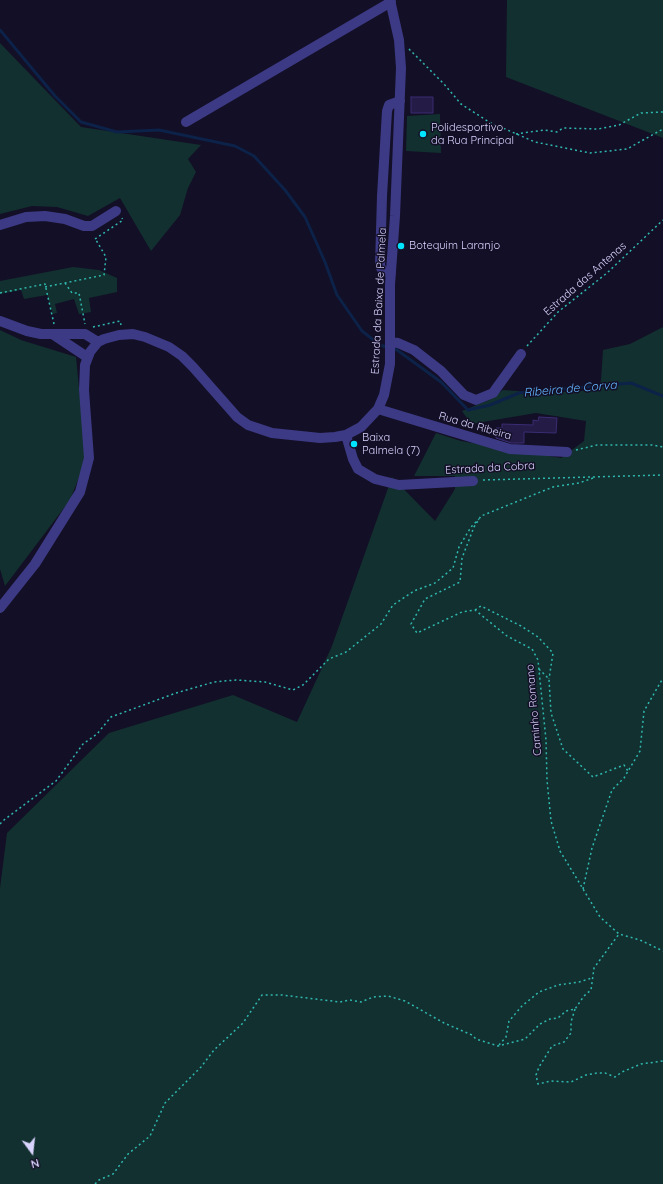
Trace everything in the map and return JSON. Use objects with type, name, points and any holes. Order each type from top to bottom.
[{"type":"street","name":"Estrada da Baixa de Palmela","points":[[98,342],[110,337],[132,334],[145,337],[169,347],[186,360],[237,418],[248,425],[272,433],[320,438],[346,435],[361,427],[378,409],[384,395],[390,364],[391,273],[400,101],[399,40],[391,1]]},
{"type":"street","points":[[186,122],[391,1]]},
{"type":"street","points":[[0,225],[26,217],[45,216],[65,219],[88,227],[96,225],[116,211]]},
{"type":"street","points":[[0,321],[27,331],[54,335],[77,333],[87,335],[98,342],[87,357],[84,377],[89,458],[80,492],[35,564],[0,608]]},
{"type":"street","points":[[54,335],[87,357]]},
{"type":"street","points":[[390,342],[398,342],[414,350],[441,371],[464,395],[476,400],[493,393],[521,354]]},
{"type":"street","name":"Rua da Ribeira","points":[[378,409],[510,449],[567,452]]},
{"type":"street","name":"Estrada da Cobra","points":[[346,435],[353,459],[358,469],[375,479],[399,485],[473,481]]},
{"type":"path","points":[[399,40],[444,84],[461,104],[489,122],[535,142],[590,153],[627,149],[663,129]]},
{"type":"path","points":[[516,134],[544,130],[558,132],[563,128],[598,129],[619,125],[641,113],[663,112]]},
{"type":"path","name":"Estrada das Antenas","points":[[521,354],[558,312],[607,273],[663,220]]},
{"type":"path","points":[[45,287],[104,275],[106,257],[88,227]]},
{"type":"path","points":[[65,283],[72,293],[80,293],[87,335]]},
{"type":"path","points":[[0,293],[45,284],[51,314]]},
{"type":"path","points":[[567,452],[597,445],[652,445],[663,447]]},
{"type":"path","name":"Estrada da Cobra","points":[[473,481],[501,478],[593,478],[663,474]]},
{"type":"path","points":[[0,824],[56,781],[83,744],[97,734],[111,717],[176,693],[214,682],[236,680],[265,682],[293,690],[303,685],[329,659],[346,652],[381,624],[393,605],[414,591],[435,583],[452,568],[459,547],[471,527],[481,516],[552,487],[579,483],[593,478]]},
{"type":"path","points":[[481,516],[474,527],[462,558],[460,582],[425,599],[411,624],[417,633],[462,612],[475,610],[481,606],[521,626],[538,637],[553,653],[549,679],[551,713],[563,749],[593,777],[624,765],[628,771]]},
{"type":"path","name":"Caminho Romano","points":[[475,610],[507,636],[532,649],[538,660],[546,740],[547,780],[551,821],[560,851],[600,917],[618,934],[640,940],[663,951]]},
{"type":"path","points":[[539,669],[549,679]]},
{"type":"path","points":[[583,890],[592,848],[612,790],[624,778],[640,751],[644,711],[663,678]]},
{"type":"path","points":[[618,934],[594,968],[590,990],[575,1009],[571,1022],[571,1033],[564,1042],[552,1046],[539,1068],[536,1075],[538,1084],[540,1085],[551,1080],[571,1082],[586,1075],[597,1073],[605,1073],[615,1078],[622,1072],[641,1064],[663,1061]]},
{"type":"path","points":[[498,1046],[506,1037],[509,1021],[522,1006],[539,992],[558,985],[592,978]]},
{"type":"path","points":[[95,1184],[99,1180],[113,1174],[128,1154],[150,1136],[165,1103],[201,1067],[214,1050],[243,1023],[262,995],[282,994],[340,1002],[350,1000],[361,1002],[373,997],[388,996],[405,1001],[444,1023],[472,1035],[476,1039],[498,1046],[525,1039],[540,1024],[550,1018],[558,1018],[566,1011],[575,1009]]},
{"type":"green space","points":[[507,0],[663,0],[663,138],[506,77]]},
{"type":"green space","points":[[0,43],[81,127],[201,145],[188,159],[196,172],[188,188],[180,215],[151,251],[120,198],[88,216],[57,207],[32,206],[0,214]]},
{"type":"green space","name":"Polidesportivo da Rua Principal","points":[[440,114],[441,153],[406,151],[407,116]]},
{"type":"green space","points":[[73,267],[99,270],[117,278],[117,292],[89,298],[91,312],[79,314],[74,299],[55,304],[57,313],[53,314],[47,295],[24,299],[21,290],[0,294],[0,281]]},
{"type":"green space","points":[[663,327],[663,1184],[0,1184],[0,888],[7,833],[109,733],[233,695],[297,722],[332,646],[392,477],[435,521],[455,489],[455,476],[414,476],[436,433],[461,441],[561,458],[584,441],[586,421],[536,413],[471,424],[462,411],[489,400],[503,390],[543,393],[598,390],[601,380],[603,350],[630,344]]},
{"type":"green space","points":[[0,330],[21,340],[76,357],[86,460],[70,500],[5,586],[0,569]]},
{"type":"building","points":[[411,97],[433,97],[433,113],[411,113]]},
{"type":"building","points":[[539,417],[557,418],[556,433],[524,432],[524,443],[511,443],[496,438],[496,428],[502,428],[502,424],[533,425],[533,420],[538,421]]},
{"type":"waterway","name":"Ribeira de Corva","points":[[0,30],[55,96],[81,122],[117,132],[159,130],[235,146],[254,156],[285,190],[305,217],[325,262],[337,295],[362,331],[380,345],[397,350],[441,382],[468,410],[490,405],[519,393],[631,383],[663,396]]},
{"type":"place","name":"Polidesportivo da Rua Principal","points":[[423,134]]},
{"type":"place","name":"Botequim Laranjo","points":[[401,246]]},
{"type":"place","name":"Baixa Palmela (7)","points":[[354,444]]}]
